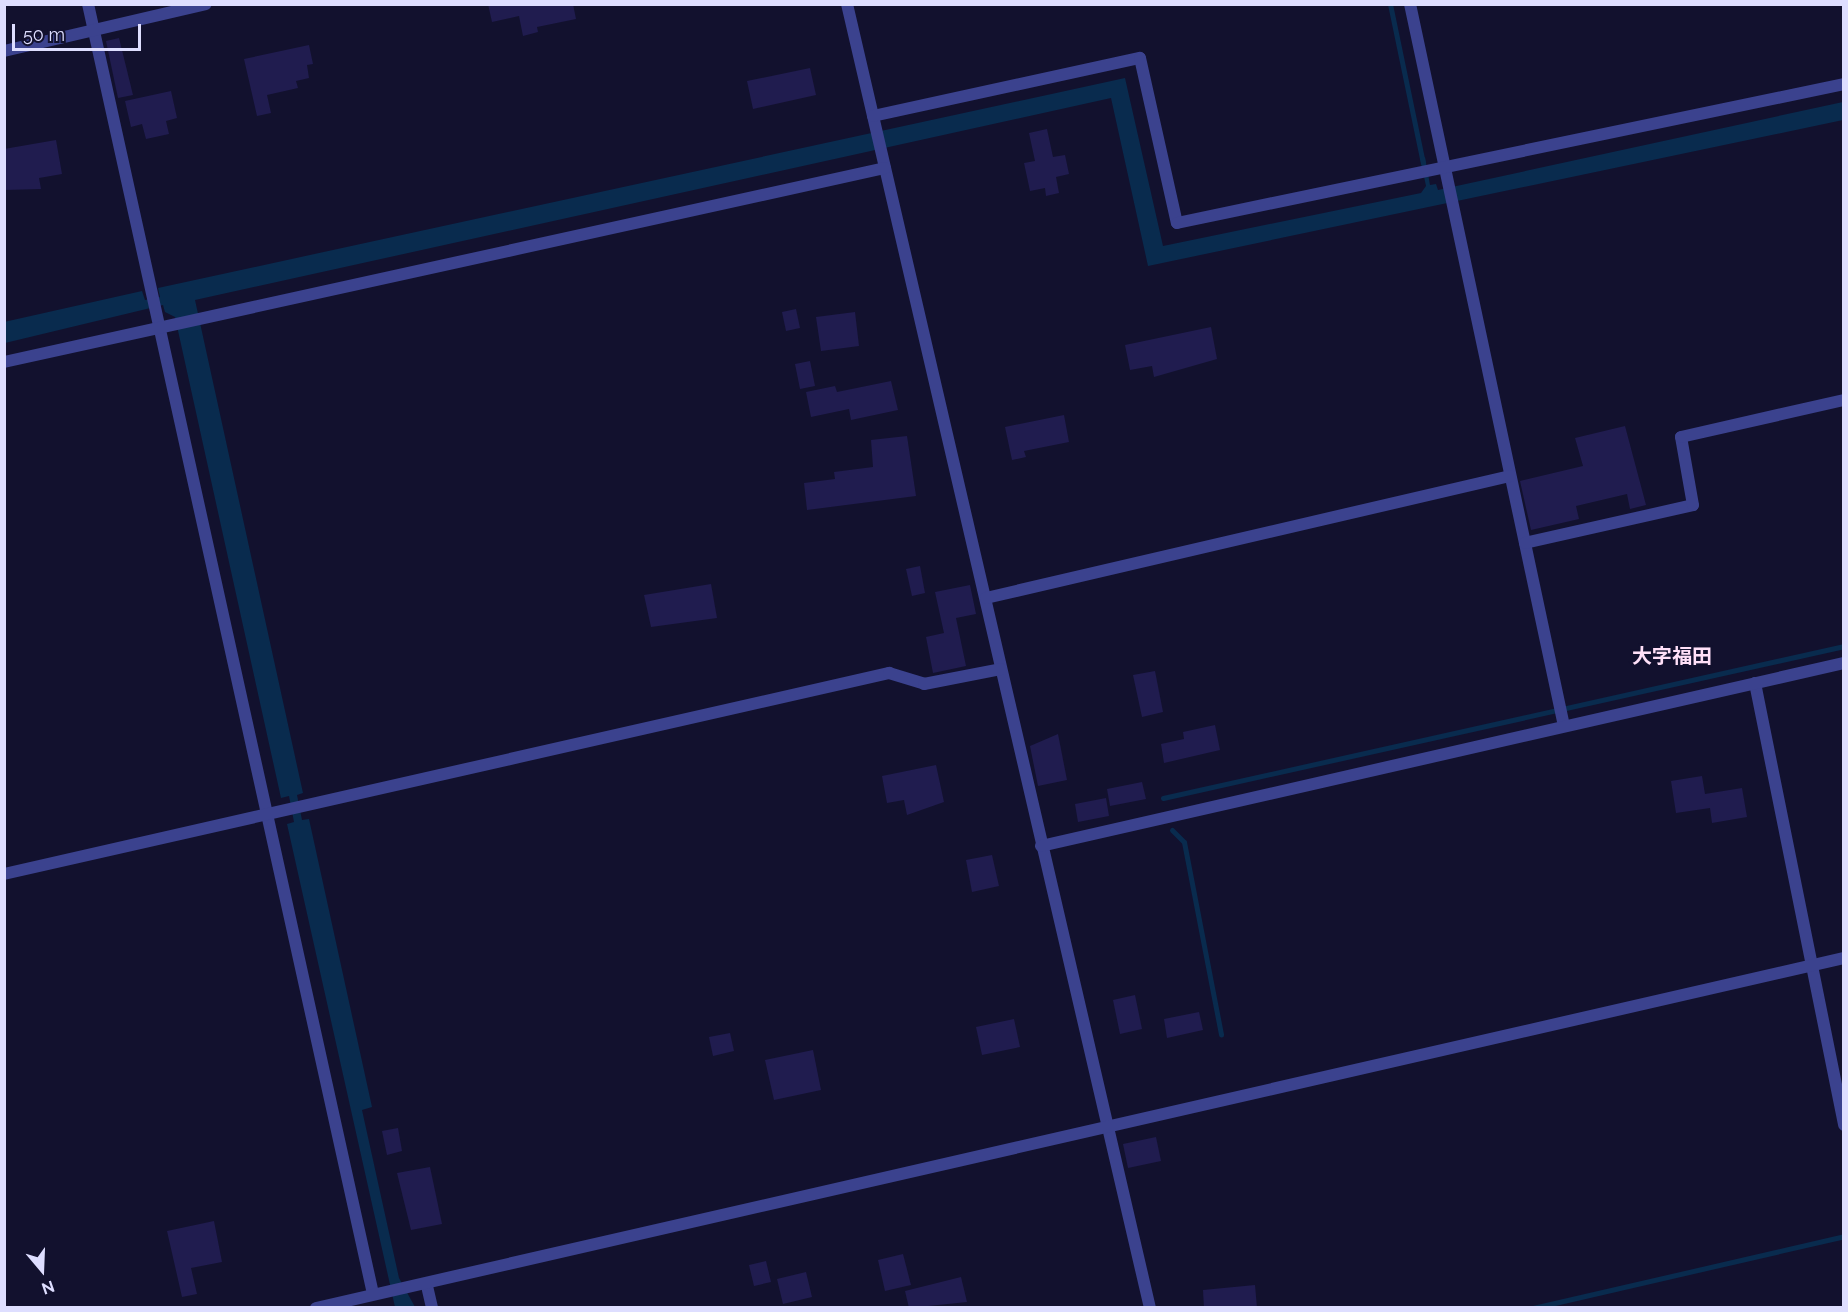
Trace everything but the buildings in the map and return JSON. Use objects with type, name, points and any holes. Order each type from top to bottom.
[{"type":"street","points":[[88,4],[156,310],[165,326],[268,815],[373,1294]]},
{"type":"street","points":[[4,51],[207,4]]},
{"type":"street","points":[[847,4],[1150,1308]]},
{"type":"street","points":[[1410,4],[1562,714]]},
{"type":"street","points":[[873,116],[1140,58],[1177,223],[1432,171],[1447,174],[1844,84]]},
{"type":"street","points":[[4,362],[885,168]]},
{"type":"street","points":[[1525,543],[1694,506],[1682,437],[1844,400]]},
{"type":"street","points":[[986,598],[1510,476]]},
{"type":"street","points":[[1041,846],[1562,714],[1755,683],[1844,663]]},
{"type":"street","points":[[4,874],[889,673],[924,684],[1001,669]]},
{"type":"street","points":[[1755,683],[1808,965],[1844,1125]]},
{"type":"street","points":[[316,1308],[373,1294],[427,1286],[1107,1125],[1844,958]]},
{"type":"street","points":[[427,1286],[432,1308]]},
{"type":"water","points":[[1125,78],[1163,246],[1421,193],[1426,186],[1420,158],[1425,157],[1430,185],[1436,184],[1438,190],[1843,102],[1843,120],[1148,266],[1111,98],[195,300],[303,793],[297,795],[302,820],[309,819],[372,1107],[362,1110],[399,1278],[415,1307],[395,1307],[287,824],[294,822],[289,796],[281,798],[175,317],[165,312],[163,305],[5,343],[4,322],[142,291],[145,300],[160,297],[158,288]]},
{"type":"waterway","points":[[1390,4],[1423,164]]},
{"type":"waterway","points":[[1163,798],[1844,646]]},
{"type":"waterway","points":[[1172,830],[1184,842],[1221,1034]]},
{"type":"waterway","points":[[1533,1308],[1844,1236]]},
{"type":"district","name":"大字福田","points":[[1672,656]]}]
